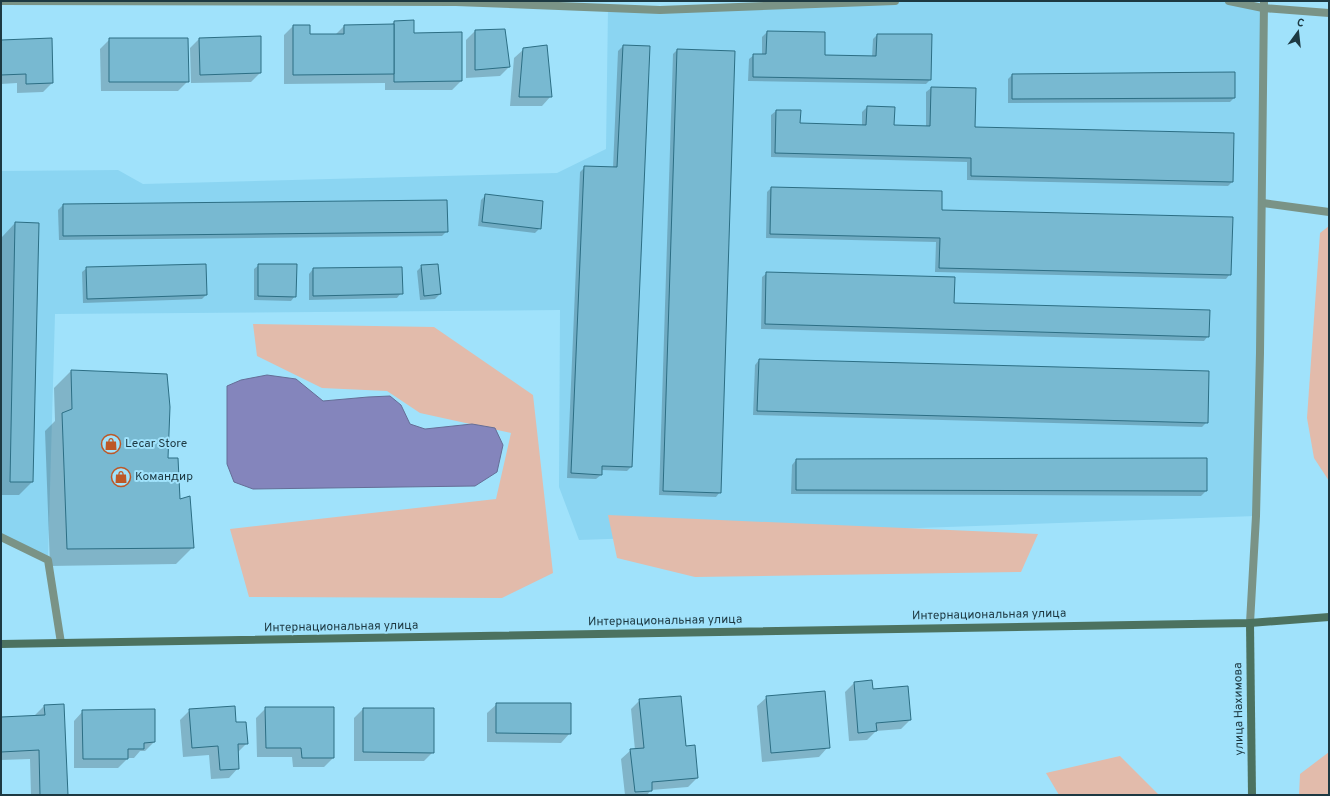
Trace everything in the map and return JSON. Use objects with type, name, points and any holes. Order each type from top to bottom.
[{"type":"main road","name":"Интернациональная улица","points":[[1,644],[1250,623],[1329,617]]},
{"type":"main road","name":"улица Нахимова","points":[[1250,623],[1252,795]]},
{"type":"street","points":[[1,1],[456,2],[660,10],[895,1]]},
{"type":"street","points":[[1229,1],[1329,13]]},
{"type":"street","points":[[1250,623],[1257,492],[1263,203],[1264,4]]},
{"type":"street","points":[[1263,203],[1329,212]]},
{"type":"street","points":[[1,537],[48,560],[61,643]]},
{"type":"shaded area","points":[[895,1],[1229,1],[1263,8],[1256,516],[579,540],[559,487],[560,310],[55,314],[48,560],[1,537],[1,171],[118,170],[143,184],[557,173],[606,149],[608,8]]},
{"type":"shaded area","points":[[1329,226],[1329,481],[1314,458],[1307,418],[1320,233]]},
{"type":"shaded area","points":[[253,324],[434,327],[533,395],[553,573],[502,598],[249,597],[230,529],[496,499],[511,433],[420,413],[387,391],[322,388],[257,356]]},
{"type":"shaded area","points":[[267,375],[296,379],[323,401],[390,396],[401,405],[410,424],[425,429],[472,424],[495,428],[503,445],[497,472],[475,486],[253,489],[234,482],[227,464],[227,386],[241,380]]},
{"type":"shaded area","points":[[608,515],[1038,534],[1021,572],[695,577],[617,558]]},
{"type":"shaded area","points":[[1329,752],[1329,795],[1299,795],[1300,774]]},
{"type":"shaded area","points":[[1120,756],[1159,795],[1059,795],[1046,773]]},
{"type":"building","points":[[414,20],[414,33],[462,32],[462,81],[394,82],[394,21]]},
{"type":"building","points":[[394,24],[394,74],[293,75],[293,25],[310,25],[310,34],[344,34],[344,25]]},
{"type":"building","points":[[505,29],[510,67],[475,70],[475,30]]},
{"type":"building","points":[[767,31],[825,32],[825,55],[876,56],[877,34],[932,34],[931,80],[753,77],[753,54],[766,54]]},
{"type":"building","points":[[261,36],[261,73],[200,75],[199,38]]},
{"type":"building","points":[[52,38],[53,83],[26,84],[26,74],[1,75],[1,40]]},
{"type":"building","points":[[109,38],[188,38],[189,82],[109,82]]},
{"type":"building","points":[[547,45],[552,97],[519,97],[523,48]]},
{"type":"building","points":[[623,45],[650,46],[632,467],[602,466],[602,475],[571,473],[584,166],[617,167]]},
{"type":"building","points":[[677,49],[735,51],[721,493],[663,491]]},
{"type":"building","points":[[1235,72],[1235,98],[1012,99],[1012,74]]},
{"type":"building","points":[[931,87],[976,88],[975,127],[1234,133],[1233,182],[971,176],[971,158],[775,153],[776,110],[801,110],[800,123],[866,125],[867,106],[895,107],[894,125],[930,126]]},
{"type":"building","points":[[771,187],[942,191],[942,210],[1233,217],[1231,275],[939,268],[940,238],[770,234]]},
{"type":"building","points":[[485,194],[543,201],[541,229],[482,222]]},
{"type":"building","points":[[447,200],[448,232],[63,236],[63,204]]},
{"type":"building","points":[[15,222],[39,223],[33,482],[10,482]]},
{"type":"building","points":[[206,264],[207,295],[87,299],[86,267]]},
{"type":"building","points":[[258,264],[297,264],[296,297],[258,296]]},
{"type":"building","points":[[438,264],[441,294],[424,296],[421,265]]},
{"type":"building","points":[[402,267],[403,294],[313,296],[313,268]]},
{"type":"building","points":[[766,272],[955,277],[954,303],[1210,310],[1209,337],[765,324]]},
{"type":"building","points":[[759,359],[1209,371],[1208,423],[757,411]]},
{"type":"building","name":"Командир","points":[[71,370],[167,374],[170,407],[168,458],[178,458],[180,499],[190,496],[194,548],[67,549],[62,413],[72,409]]},
{"type":"building","points":[[1207,458],[1207,491],[796,490],[796,459]]},
{"type":"building","points":[[872,680],[873,689],[908,686],[911,720],[876,723],[877,731],[858,733],[854,682]]},
{"type":"building","points":[[825,691],[830,748],[771,753],[766,696]]},
{"type":"building","points":[[681,696],[686,746],[695,745],[698,778],[652,782],[652,791],[635,792],[630,749],[644,748],[639,699]]},
{"type":"building","points":[[496,703],[571,703],[571,734],[496,733]]},
{"type":"building","points":[[64,704],[68,795],[40,795],[39,750],[1,752],[1,717],[45,715],[44,705]]},
{"type":"building","points":[[235,706],[236,722],[246,722],[248,744],[238,744],[239,769],[220,770],[218,746],[192,748],[189,709]]},
{"type":"building","points":[[265,707],[334,707],[334,758],[302,758],[301,748],[266,748]]},
{"type":"building","points":[[363,708],[434,708],[434,753],[363,752]]},
{"type":"building","points":[[155,709],[155,742],[144,743],[144,749],[128,749],[128,759],[83,759],[82,710]]},
{"type":"place","name":"Lecar Store","points":[[111,444]]},
{"type":"place","name":"Командир","points":[[121,477]]}]
